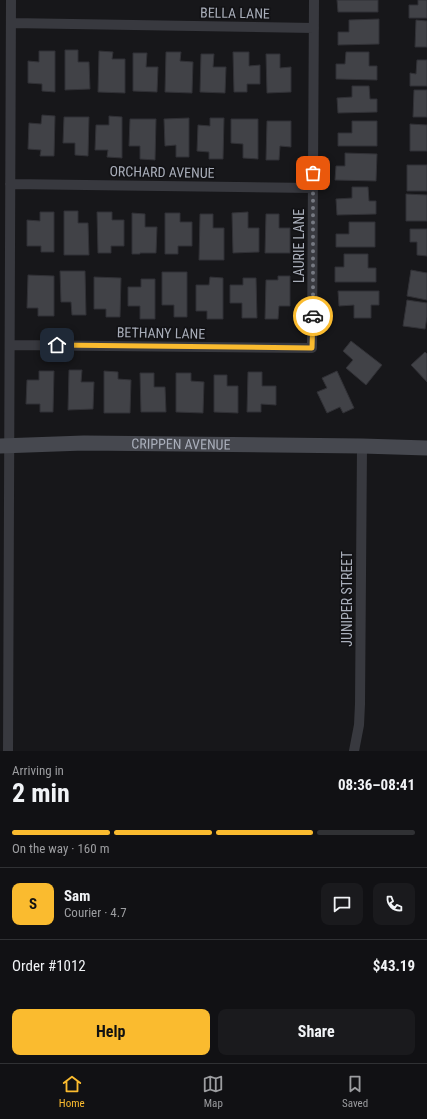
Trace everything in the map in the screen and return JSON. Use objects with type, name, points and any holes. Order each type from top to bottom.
[{"type":"main road","name":"CRIPPEN AVENUE","points":[[5,446],[84,443],[427,448]]},
{"type":"street","points":[[8,751],[5,446],[10,345],[11,0]]},
{"type":"street","name":"LAURIE LANE","points":[[312,348],[314,0]]},
{"type":"street","name":"BELLA LANE","points":[[11,23],[314,28]]},
{"type":"street","name":"ORCHARD AVENUE","points":[[10,184],[313,188]]},
{"type":"street","name":"BETHANY LANE","points":[[10,345],[312,348]]},
{"type":"street","name":"JUNIPER STREET","points":[[354,751],[359,725],[360,704],[362,446]]},
{"type":"building","points":[[337,0],[378,0],[378,12],[338,12]]},
{"type":"building","points":[[418,0],[427,0],[427,18],[409,18],[409,5],[418,5]]},
{"type":"building","points":[[379,19],[379,44],[338,45],[338,32],[349,32],[349,20]]},
{"type":"building","points":[[416,20],[427,21],[427,47],[415,47]]},
{"type":"building","points":[[65,50],[78,50],[78,62],[89,62],[90,89],[65,90]]},
{"type":"building","points":[[39,51],[55,51],[55,92],[42,91],[42,84],[28,83],[28,61],[39,62]]},
{"type":"building","points":[[99,51],[113,52],[112,59],[125,59],[125,93],[98,92]]},
{"type":"building","points":[[166,52],[181,52],[180,61],[193,62],[192,93],[165,92]]},
{"type":"building","points":[[233,52],[249,52],[249,66],[260,65],[260,84],[247,84],[247,92],[234,92]]},
{"type":"building","points":[[346,52],[369,52],[369,66],[377,66],[377,80],[336,79],[336,64],[345,64]]},
{"type":"building","points":[[133,53],[147,53],[146,67],[158,67],[157,92],[133,91]]},
{"type":"building","points":[[201,54],[214,54],[213,67],[226,67],[225,93],[200,92]]},
{"type":"building","points":[[266,54],[280,54],[280,68],[291,67],[291,92],[267,93]]},
{"type":"building","points":[[417,60],[427,60],[427,86],[410,86],[410,73],[416,74]]},
{"type":"building","points":[[352,86],[369,86],[370,99],[377,99],[377,112],[338,113],[337,98],[352,97]]},
{"type":"building","points":[[414,90],[427,90],[427,117],[413,117]]},
{"type":"building","points":[[42,115],[55,116],[54,156],[40,156],[41,150],[28,149],[29,123],[41,124]]},
{"type":"building","points":[[109,116],[122,117],[122,158],[107,157],[108,150],[95,150],[96,125],[109,125]]},
{"type":"building","points":[[64,117],[89,117],[88,156],[75,155],[75,143],[63,143]]},
{"type":"building","points":[[189,118],[189,157],[176,157],[176,145],[165,146],[164,119]]},
{"type":"building","points":[[210,118],[224,118],[223,159],[209,159],[209,152],[197,151],[198,125],[210,126]]},
{"type":"building","points":[[130,119],[156,119],[155,160],[140,159],[140,146],[129,146]]},
{"type":"building","points":[[231,119],[258,119],[258,159],[243,158],[243,144],[231,143]]},
{"type":"building","points":[[267,121],[291,121],[291,147],[280,146],[279,160],[266,160]]},
{"type":"building","points":[[352,121],[377,121],[377,146],[338,146],[338,133],[352,133]]},
{"type":"building","points":[[410,124],[427,125],[427,151],[410,151]]},
{"type":"building","points":[[345,153],[377,154],[376,181],[335,180],[336,166],[345,166]]},
{"type":"building","points":[[407,165],[427,165],[427,191],[407,191]]},
{"type":"building","points":[[352,187],[368,187],[369,201],[376,201],[376,214],[337,215],[336,199],[352,198]]},
{"type":"building","points":[[406,194],[427,195],[427,221],[406,221]]},
{"type":"building","points":[[64,211],[78,211],[78,223],[88,223],[89,255],[64,255]]},
{"type":"building","points":[[40,212],[54,212],[54,252],[41,252],[41,246],[27,246],[27,220],[40,221]]},
{"type":"building","points":[[97,212],[112,212],[112,220],[124,220],[124,246],[111,246],[111,253],[98,253]]},
{"type":"building","points":[[248,212],[248,228],[259,228],[259,252],[233,253],[232,213]]},
{"type":"building","points":[[132,213],[145,214],[145,227],[157,227],[156,253],[132,254]]},
{"type":"building","points":[[165,213],[180,213],[180,222],[192,222],[192,246],[178,246],[178,254],[165,254]]},
{"type":"building","points":[[200,214],[213,214],[213,228],[224,228],[224,260],[199,260]]},
{"type":"building","points":[[266,214],[279,214],[279,228],[290,228],[290,253],[265,253]]},
{"type":"building","points":[[349,222],[375,222],[375,247],[336,247],[336,234],[349,234]]},
{"type":"building","points":[[410,229],[427,229],[427,256],[417,255],[417,242],[410,242]]},
{"type":"building","points":[[344,254],[368,254],[368,268],[376,268],[376,282],[335,282],[335,267],[344,267]]},
{"type":"building","points":[[411,270],[427,273],[427,300],[407,296]]},
{"type":"building","points":[[60,271],[85,271],[86,315],[72,315],[71,302],[61,302]]},
{"type":"building","points":[[162,272],[187,272],[187,317],[174,317],[174,305],[162,305]]},
{"type":"building","points":[[28,275],[54,276],[54,316],[38,316],[38,308],[27,308]]},
{"type":"building","points":[[278,276],[290,276],[290,306],[279,306],[278,319],[265,319],[266,280],[278,280]]},
{"type":"building","points":[[94,277],[121,278],[120,317],[106,317],[106,309],[94,309]]},
{"type":"building","points":[[210,277],[223,278],[223,319],[207,319],[207,311],[196,311],[196,285],[209,285]]},
{"type":"building","points":[[243,278],[256,278],[257,318],[242,318],[242,303],[230,303],[230,285],[243,285]]},
{"type":"building","points":[[141,279],[155,279],[155,319],[140,319],[140,306],[128,306],[128,287],[141,287]]},
{"type":"building","points":[[338,291],[379,291],[379,305],[371,305],[371,318],[354,318],[354,305],[339,306]]},
{"type":"building","points":[[407,300],[427,303],[425,329],[403,326]]},
{"type":"building","points":[[351,341],[382,365],[366,385],[346,368],[353,360],[343,351]]},
{"type":"building","points":[[425,352],[427,354],[427,382],[411,365]]},
{"type":"building","points":[[69,370],[82,370],[81,382],[94,382],[93,409],[68,410]]},
{"type":"building","points":[[39,371],[54,371],[53,412],[40,412],[40,404],[26,404],[27,380],[39,380]]},
{"type":"building","points":[[104,371],[118,372],[118,379],[131,380],[130,413],[104,413]]},
{"type":"building","points":[[337,371],[354,408],[343,413],[340,407],[327,413],[317,392],[327,388],[322,378]]},
{"type":"building","points":[[248,372],[262,372],[262,386],[276,386],[276,405],[261,404],[261,412],[247,412]]},
{"type":"building","points":[[140,373],[154,373],[154,387],[165,387],[166,412],[141,412]]},
{"type":"building","points":[[176,373],[191,373],[191,381],[204,382],[203,413],[176,412]]},
{"type":"building","points":[[214,375],[227,375],[227,386],[238,386],[238,413],[214,412]]},
{"type":"way so far","points":[[313,173],[313,316]]},
{"type":"route","points":[[57,345],[312,348],[313,316]]}]
